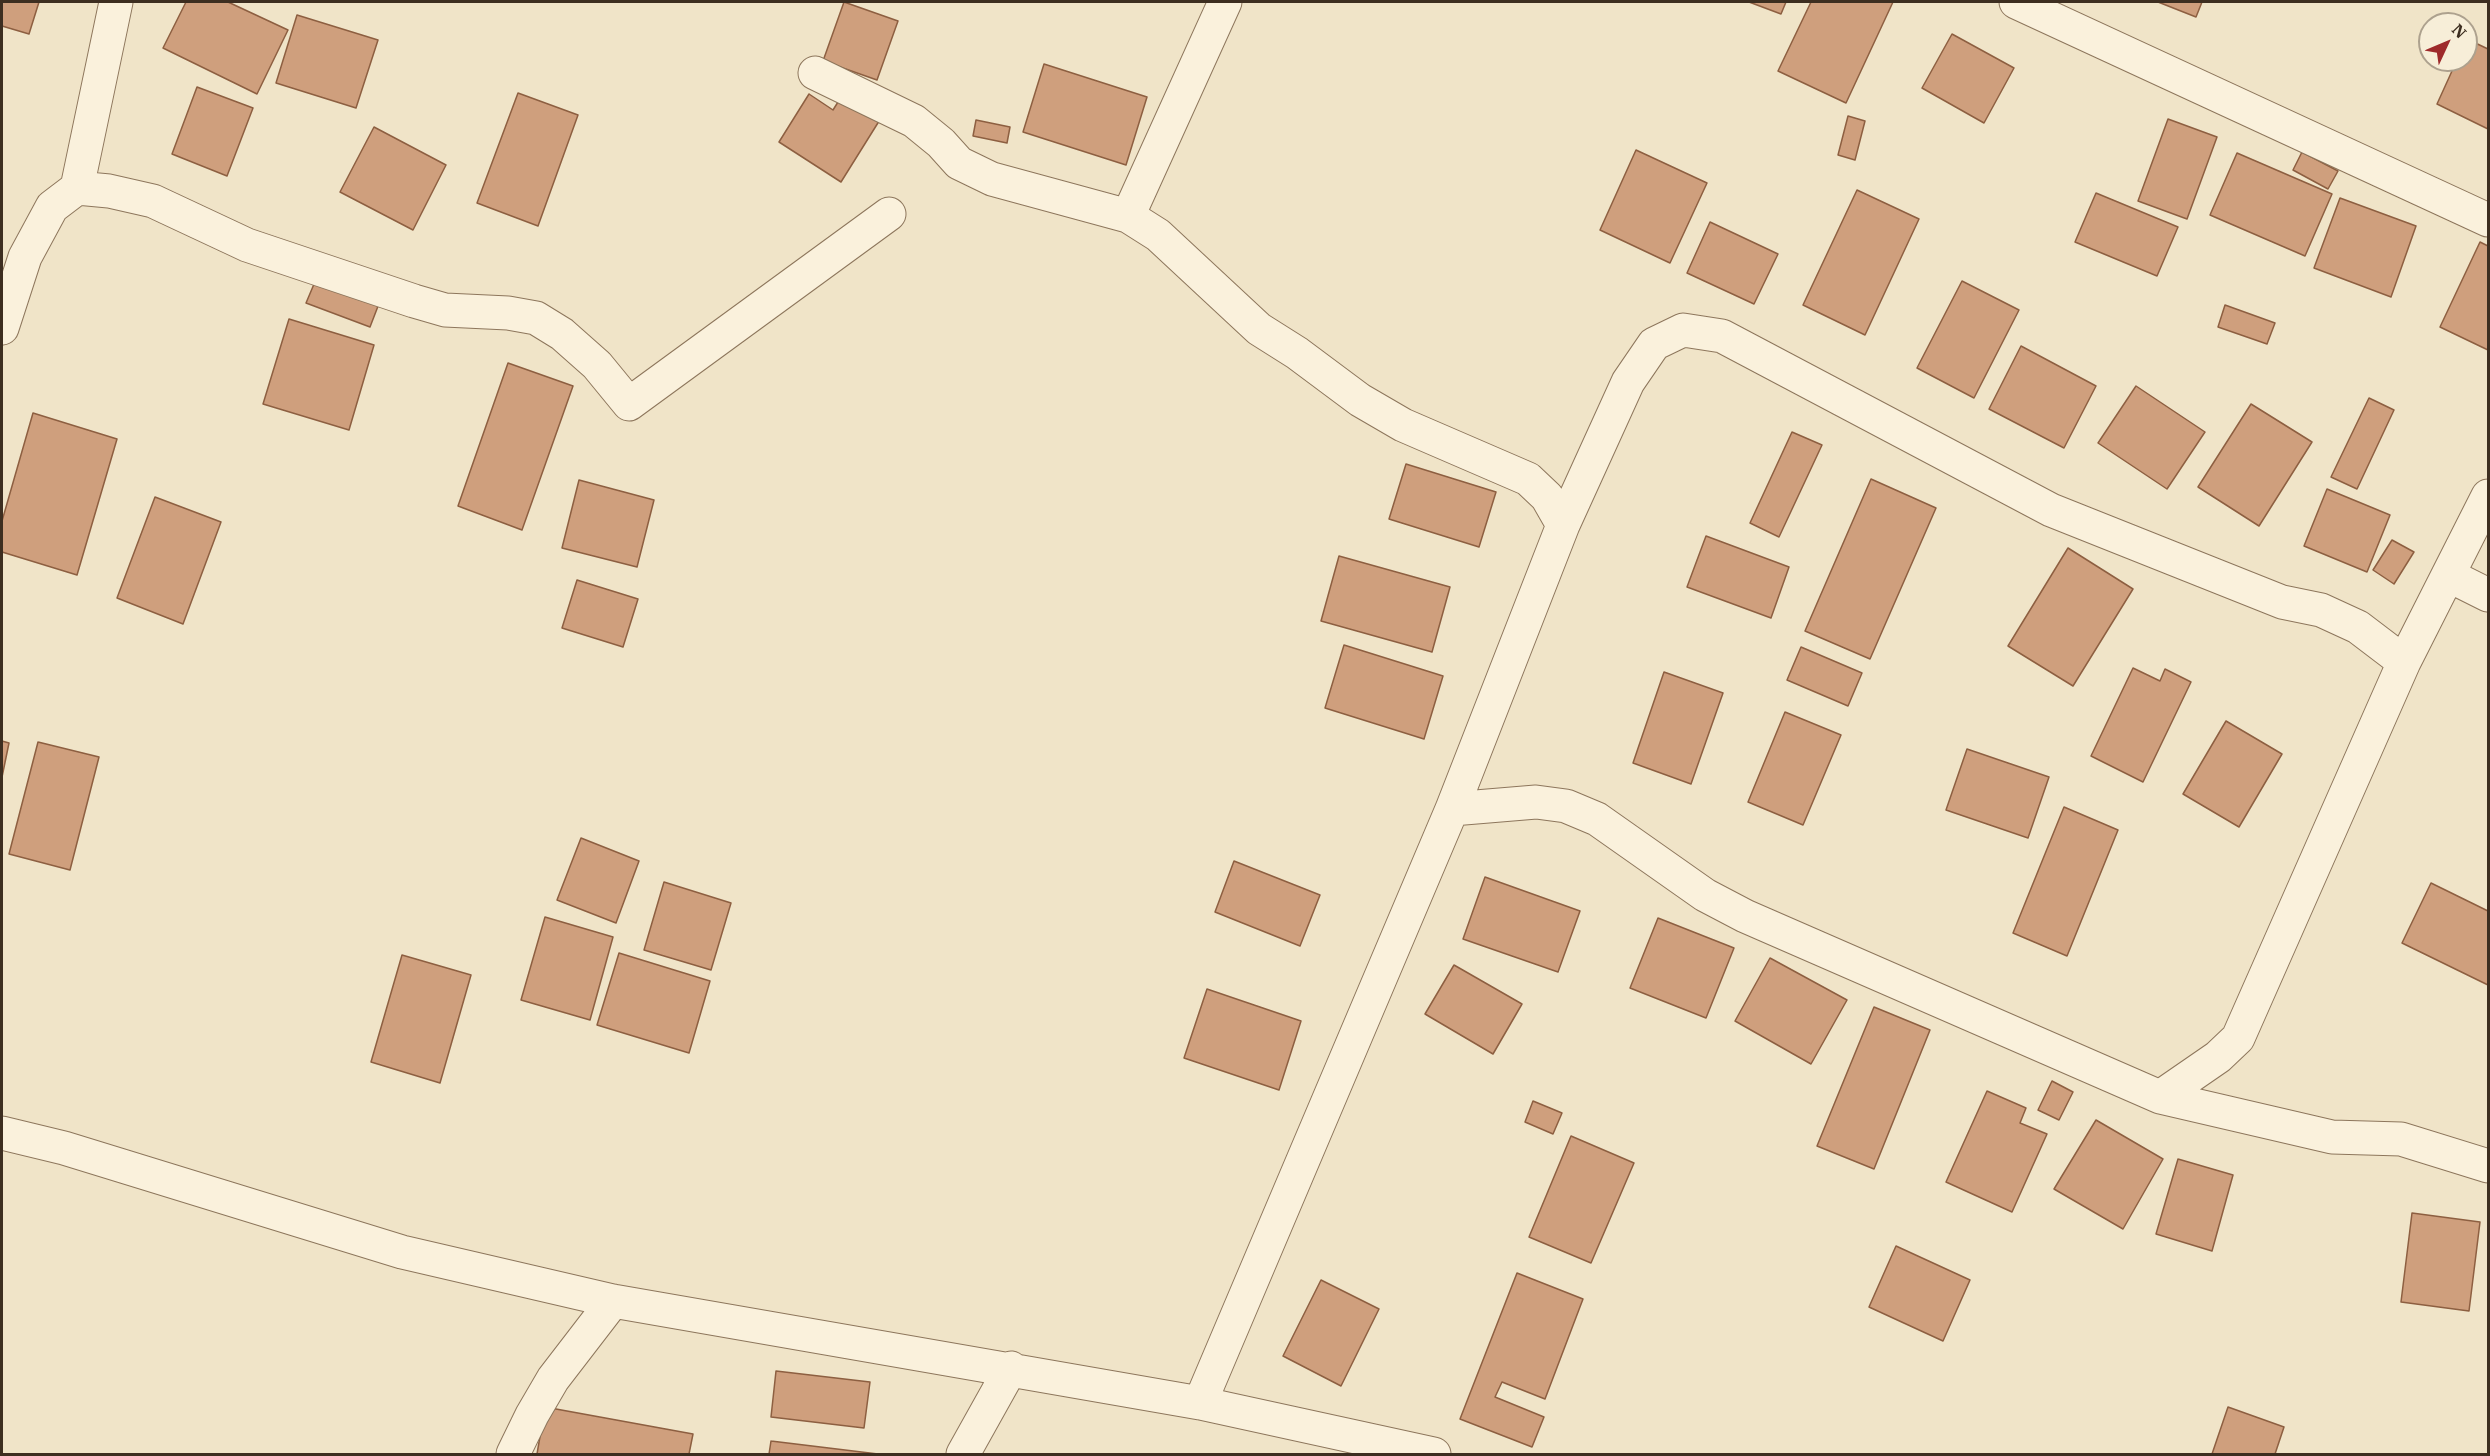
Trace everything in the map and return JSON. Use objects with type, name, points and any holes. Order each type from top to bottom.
[{"type":"street","points":[[77,188],[116,2]]},
{"type":"street","points":[[1128,216],[1225,2]]},
{"type":"street","points":[[2016,2],[2488,220]]},
{"type":"street","points":[[814,73],[914,121],[941,143],[959,163],[992,179],[1128,216],[1158,235],[1259,329],[1297,353],[1360,400],[1403,425],[1528,479],[1547,497],[1563,525]]},
{"type":"street","points":[[2,328],[31,247],[52,207],[77,188],[110,190],[153,201],[247,245],[435,307],[445,310],[508,313],[536,318],[562,334],[597,365],[629,404],[889,214]]},
{"type":"street","points":[[1200,1402],[1452,809],[1563,525],[1628,382],[1654,344],[1683,330],[1722,336],[2051,510],[2282,602],[2321,610],[2358,627],[2404,662]]},
{"type":"street","points":[[2160,1096],[2218,1057],[2238,1038],[2404,662],[2488,496]]},
{"type":"street","points":[[2448,575],[2488,595]]},
{"type":"street","points":[[1452,809],[1536,801],[1566,806],[1597,819],[1705,895],[1745,916],[2160,1096],[2332,1137],[2401,1138],[2488,1166]]},
{"type":"street","points":[[2,1133],[64,1148],[402,1252],[613,1300],[1200,1402],[1434,1455]]},
{"type":"street","points":[[513,1455],[532,1415],[553,1379],[613,1300]]},
{"type":"street","points":[[963,1455],[1011,1368]]},
{"type":"building","points":[[2,2],[39,2],[29,34],[2,26]]},
{"type":"building","points":[[186,2],[228,2],[288,30],[257,94],[163,48]]},
{"type":"building","points":[[844,2],[898,21],[877,80],[823,61]]},
{"type":"building","points":[[1749,2],[1786,2],[1781,14]]},
{"type":"building","points":[[1811,2],[1893,2],[1846,103],[1778,71]]},
{"type":"building","points":[[2158,2],[2202,2],[2196,17]]},
{"type":"building","points":[[297,15],[378,40],[356,108],[276,83]]},
{"type":"building","points":[[1952,34],[2014,68],[1984,123],[1922,88]]},
{"type":"building","points":[[2478,44],[2488,49],[2488,129],[2437,104],[2452,72],[2478,72]]},
{"type":"building","points":[[1044,64],[1147,97],[1126,165],[1023,132]]},
{"type":"building","points":[[197,87],[253,108],[227,176],[172,154]]},
{"type":"building","points":[[518,93],[578,115],[538,226],[477,203]]},
{"type":"building","points":[[809,94],[833,110],[843,94],[881,118],[841,182],[779,142]]},
{"type":"building","points":[[1848,116],[1865,121],[1855,160],[1838,155]]},
{"type":"building","points":[[2168,119],[2217,137],[2187,219],[2138,201]]},
{"type":"building","points":[[976,120],[1010,127],[1007,143],[973,136]]},
{"type":"building","points":[[374,127],[446,165],[413,230],[340,192]]},
{"type":"building","points":[[1636,150],[1707,183],[1670,263],[1600,230]]},
{"type":"building","points":[[2302,152],[2338,171],[2328,189],[2293,170]]},
{"type":"building","points":[[2237,153],[2332,194],[2305,256],[2210,215]]},
{"type":"building","points":[[1857,190],[1919,219],[1865,335],[1803,305]]},
{"type":"building","points":[[2096,193],[2178,227],[2157,276],[2075,242]]},
{"type":"building","points":[[2340,198],[2416,226],[2391,297],[2314,268]]},
{"type":"building","points":[[1710,222],[1778,254],[1754,304],[1687,273]]},
{"type":"building","points":[[2480,242],[2488,246],[2488,350],[2440,327]]},
{"type":"building","points":[[317,277],[380,301],[370,327],[306,303]]},
{"type":"building","points":[[1962,281],[2019,310],[1974,398],[1917,368]]},
{"type":"building","points":[[2225,305],[2275,323],[2267,344],[2218,327]]},
{"type":"building","points":[[289,319],[374,345],[349,430],[263,404]]},
{"type":"building","points":[[2021,346],[2096,386],[2064,448],[1989,409]]},
{"type":"building","points":[[508,363],[573,386],[522,530],[458,506]]},
{"type":"building","points":[[2136,386],[2205,432],[2167,489],[2098,443]]},
{"type":"building","points":[[2369,398],[2394,410],[2357,489],[2331,477]]},
{"type":"building","points":[[2251,404],[2312,442],[2259,526],[2198,487]]},
{"type":"building","points":[[33,413],[117,439],[77,575],[2,552],[2,521]]},
{"type":"building","points":[[1792,432],[1822,445],[1779,537],[1750,523]]},
{"type":"building","points":[[1406,464],[1496,492],[1479,547],[1389,519]]},
{"type":"building","points":[[1871,479],[1936,508],[1870,659],[1805,631]]},
{"type":"building","points":[[579,480],[654,500],[637,567],[562,548]]},
{"type":"building","points":[[2327,489],[2390,515],[2367,572],[2304,546]]},
{"type":"building","points":[[155,497],[221,522],[183,624],[117,598]]},
{"type":"building","points":[[1706,536],[1789,567],[1771,618],[1687,587]]},
{"type":"building","points":[[2392,540],[2414,552],[2394,584],[2373,570]]},
{"type":"building","points":[[2068,548],[2133,589],[2073,686],[2008,646]]},
{"type":"building","points":[[1339,556],[1450,587],[1432,652],[1321,621]]},
{"type":"building","points":[[577,580],[638,599],[623,647],[562,628]]},
{"type":"building","points":[[1344,645],[1443,676],[1424,739],[1325,708]]},
{"type":"building","points":[[1801,647],[1862,673],[1848,706],[1787,680]]},
{"type":"building","points":[[2133,668],[2160,681],[2165,669],[2191,682],[2143,782],[2091,756]]},
{"type":"building","points":[[1664,672],[1723,693],[1691,784],[1633,763]]},
{"type":"building","points":[[1785,712],[1841,735],[1803,825],[1748,802]]},
{"type":"building","points":[[2226,721],[2282,754],[2239,827],[2183,794]]},
{"type":"building","points":[[2,741],[9,743],[2,777]]},
{"type":"building","points":[[38,742],[99,757],[70,870],[9,854]]},
{"type":"building","points":[[1967,749],[2049,777],[2028,838],[1946,810]]},
{"type":"building","points":[[2064,807],[2118,830],[2067,956],[2013,933]]},
{"type":"building","points":[[581,838],[639,861],[616,923],[557,900]]},
{"type":"building","points":[[1234,861],[1320,895],[1300,946],[1215,912]]},
{"type":"building","points":[[1485,877],[1580,911],[1558,972],[1463,939]]},
{"type":"building","points":[[664,882],[731,903],[711,970],[644,950]]},
{"type":"building","points":[[2431,883],[2488,911],[2488,985],[2402,943]]},
{"type":"building","points":[[545,917],[613,937],[590,1020],[521,1000]]},
{"type":"building","points":[[1658,918],[1734,948],[1706,1018],[1630,988]]},
{"type":"building","points":[[619,953],[710,981],[689,1053],[597,1025]]},
{"type":"building","points":[[402,955],[471,975],[440,1083],[371,1062]]},
{"type":"building","points":[[1770,958],[1847,1000],[1811,1064],[1735,1021]]},
{"type":"building","points":[[1454,965],[1522,1004],[1493,1054],[1425,1014]]},
{"type":"building","points":[[1207,989],[1301,1021],[1279,1090],[1184,1058]]},
{"type":"building","points":[[1874,1007],[1930,1030],[1874,1169],[1817,1146]]},
{"type":"building","points":[[2052,1081],[2073,1092],[2059,1120],[2038,1110]]},
{"type":"building","points":[[1987,1091],[2026,1108],[2020,1123],[2047,1134],[2012,1212],[1946,1182]]},
{"type":"building","points":[[1533,1101],[1562,1113],[1553,1134],[1525,1122]]},
{"type":"building","points":[[2096,1120],[2163,1159],[2123,1229],[2054,1189]]},
{"type":"building","points":[[1571,1136],[1634,1163],[1591,1263],[1529,1237]]},
{"type":"building","points":[[2178,1159],[2233,1175],[2212,1251],[2156,1234]]},
{"type":"building","points":[[2412,1213],[2480,1222],[2469,1311],[2401,1302]]},
{"type":"building","points":[[1896,1246],[1970,1280],[1943,1341],[1869,1307]]},
{"type":"building","points":[[1517,1273],[1583,1299],[1545,1399],[1502,1382],[1495,1397],[1544,1417],[1532,1447],[1460,1419]]},
{"type":"building","points":[[1321,1280],[1379,1309],[1341,1386],[1283,1356]]},
{"type":"building","points":[[776,1371],[870,1382],[864,1428],[771,1417]]},
{"type":"building","points":[[545,1407],[693,1434],[689,1454],[537,1454]]},
{"type":"building","points":[[2228,1407],[2284,1427],[2275,1454],[2212,1454]]},
{"type":"building","points":[[771,1441],[878,1454],[769,1454]]}]
